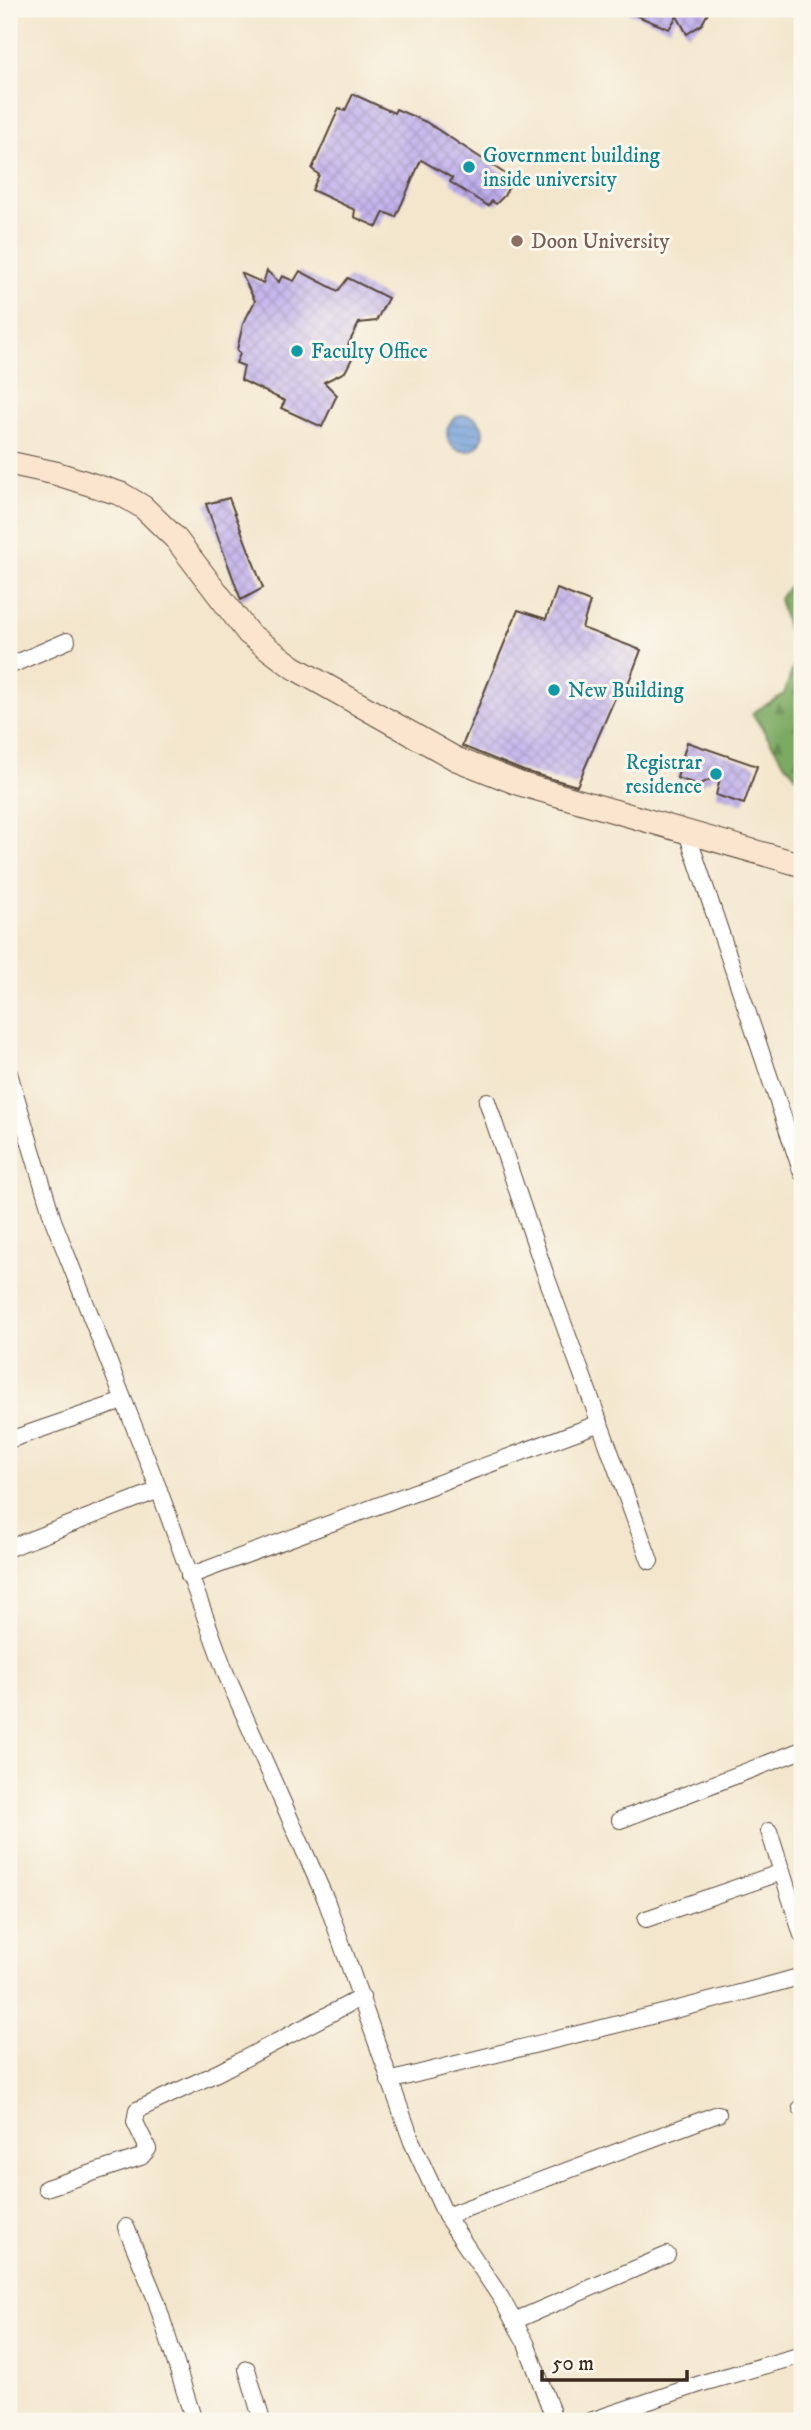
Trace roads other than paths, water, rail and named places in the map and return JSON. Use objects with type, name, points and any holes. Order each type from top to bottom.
[{"type":"main road","points":[[9,464],[121,494],[143,507],[176,539],[247,633],[293,667],[456,759],[520,784],[802,865]]},
{"type":"street","points":[[9,666],[66,641]]},
{"type":"street","points":[[686,830],[802,1173]]},
{"type":"street","points":[[9,1073],[53,1220],[159,1490],[226,1674],[326,1900],[412,2143],[446,2216],[526,2343],[555,2421]]},
{"type":"street","points":[[487,1101],[545,1273],[650,1561]]},
{"type":"street","points":[[9,1440],[122,1401]]},
{"type":"street","points":[[189,1576],[600,1423]]},
{"type":"street","points":[[9,1548],[159,1490]]},
{"type":"street","points":[[620,1820],[802,1750]]},
{"type":"street","points":[[769,1831],[802,1935]]},
{"type":"street","points":[[646,1919],[782,1872]]},
{"type":"street","points":[[389,2081],[518,2047],[684,2010],[802,1976]]},
{"type":"street","points":[[46,2188],[146,2154],[148,2149],[135,2122],[137,2109],[219,2072],[362,1997]]},
{"type":"street","points":[[446,2216],[718,2114]]},
{"type":"street","points":[[127,2227],[155,2297],[194,2421]]},
{"type":"street","points":[[514,2321],[667,2255]]},
{"type":"street","points":[[590,2421],[706,2382],[802,2355]]},
{"type":"street","points":[[247,2369],[262,2421]]},
{"type":"water","points":[[465,415],[478,420],[483,433],[478,446],[465,451],[452,446],[447,433],[452,420]]},
{"type":"place","name":"Government building inside university","points":[[469,167]]},
{"type":"place","name":"Doon University","points":[[517,241]]},
{"type":"place","name":"Faculty Office","points":[[297,351]]},
{"type":"place","name":"New Building","points":[[554,690]]},
{"type":"place","name":"Registrar residence","points":[[716,774]]}]
